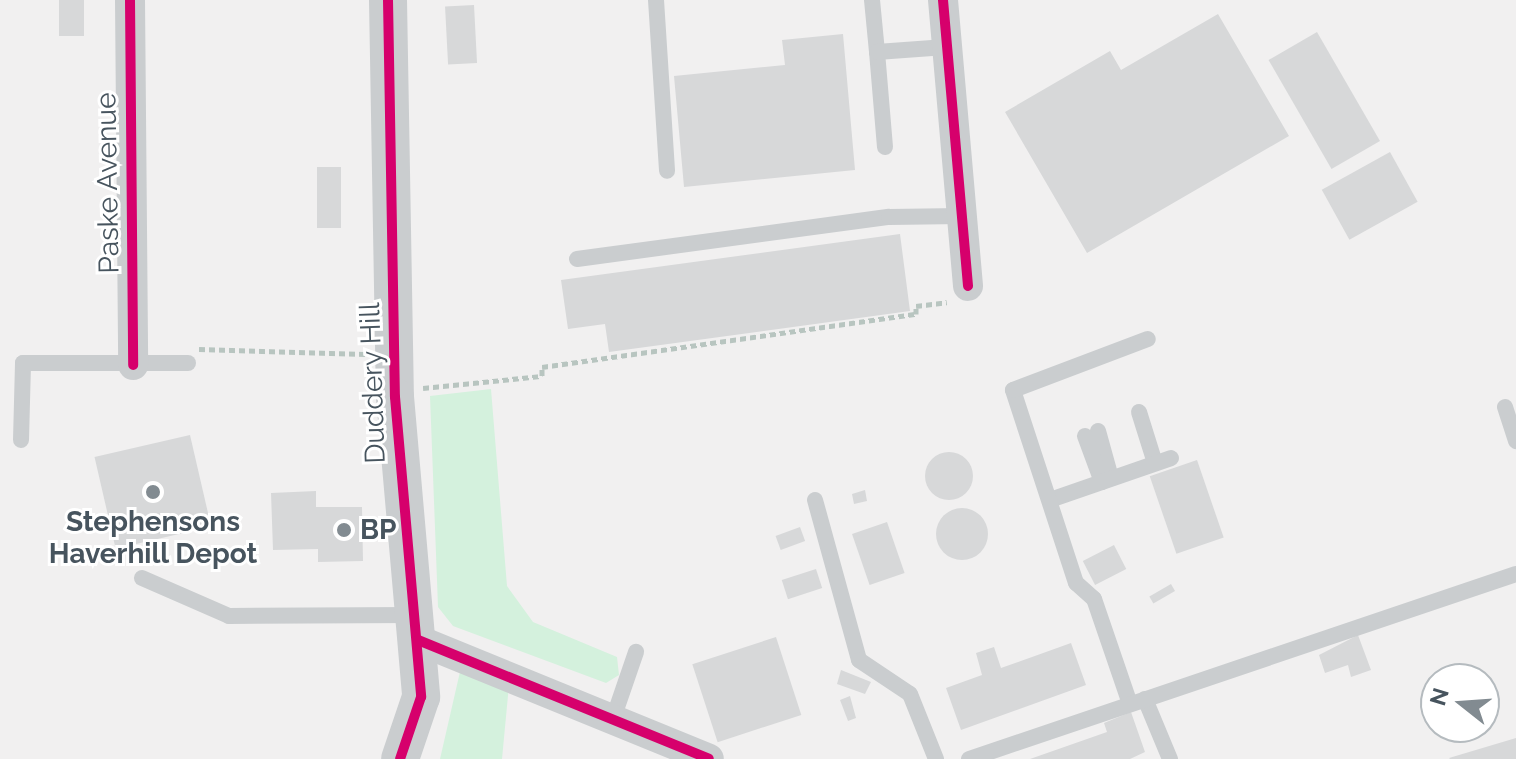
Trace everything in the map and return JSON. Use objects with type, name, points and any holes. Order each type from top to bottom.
[{"type":"street","name":"Paske Avenue","points":[[130,0],[133,365]]},
{"type":"street","name":"Duddery Hill","points":[[388,0],[394,373],[421,697],[400,759]]},
{"type":"street","points":[[943,0],[961,216],[961,287]]},
{"type":"street","points":[[416,628],[709,759]]},
{"type":"lane","points":[[656,0],[667,171]]},
{"type":"lane","points":[[872,0],[885,147]]},
{"type":"lane","points":[[877,52],[946,47]]},
{"type":"lane","points":[[577,259],[889,217],[961,216]]},
{"type":"lane","points":[[1148,339],[1013,390],[1050,500],[1138,701],[1170,759]]},
{"type":"lane","points":[[21,440],[23,363],[188,363]]},
{"type":"lane","points":[[1505,407],[1516,441]]},
{"type":"lane","points":[[1050,500],[1163,461],[1139,412]]},
{"type":"lane","points":[[1091,434],[1106,480]]},
{"type":"lane","points":[[815,500],[859,660],[910,694],[936,759]]},
{"type":"lane","points":[[969,759],[1516,574]]},
{"type":"lane","points":[[142,578],[229,616],[416,628]]},
{"type":"lane","points":[[614,716],[636,652]]},
{"type":"path","points":[[188,363],[193,348],[394,373],[542,376],[542,367],[916,314],[916,306],[954,302],[961,287]]},
{"type":"green space","points":[[491,389],[507,586],[533,622],[617,657],[619,675],[606,683],[453,626],[438,607],[430,396]]},
{"type":"green space","points":[[462,663],[509,685],[502,759],[440,759]]},
{"type":"building","points":[[59,0],[84,0],[84,36],[59,36]]},
{"type":"building","points":[[474,5],[477,63],[448,64],[445,7]]},
{"type":"building","points":[[1218,14],[1289,136],[1087,253],[1005,112],[1110,51],[1121,70]]},
{"type":"building","points":[[1317,32],[1380,141],[1332,169],[1269,60]]},
{"type":"building","points":[[843,34],[855,170],[684,187],[674,76],[785,65],[782,40]]},
{"type":"building","points":[[1390,152],[1418,202],[1349,240],[1322,190]]},
{"type":"building","points":[[317,167],[341,167],[341,228],[317,228]]},
{"type":"building","points":[[900,234],[910,311],[609,352],[605,324],[568,329],[561,280]]},
{"type":"building","name":"Stephensons Haverhill Depot","points":[[190,435],[211,527],[116,549],[95,457]]},
{"type":"building","points":[[949,452],[966,459],[973,476],[966,493],[949,500],[932,493],[925,476],[932,459]]},
{"type":"building","points":[[1197,460],[1224,538],[1176,554],[1150,476]]},
{"type":"building","points":[[865,490],[867,501],[854,504],[852,494]]},
{"type":"building","points":[[316,491],[316,507],[362,507],[363,561],[318,562],[318,549],[273,550],[271,493]]},
{"type":"building","points":[[962,508],[980,516],[988,534],[980,552],[962,560],[944,552],[936,534],[944,516]]},
{"type":"building","points":[[887,522],[905,573],[870,585],[852,534]]},
{"type":"building","points":[[800,527],[805,541],[781,550],[776,536]]},
{"type":"building","points":[[1114,545],[1126,569],[1095,585],[1083,561]]},
{"type":"building","points":[[816,569],[822,588],[788,599],[782,580]]},
{"type":"building","points":[[1171,584],[1175,591],[1153,603],[1149,596]]},
{"type":"building","points":[[1358,635],[1371,670],[1351,677],[1348,665],[1325,673],[1319,655]]},
{"type":"building","points":[[776,637],[801,715],[718,742],[692,664]]},
{"type":"building","points":[[1071,643],[1086,685],[961,730],[946,688],[982,675],[976,653],[994,647],[1001,668]]},
{"type":"building","points":[[841,670],[871,682],[865,694],[837,684]]},
{"type":"building","points":[[850,696],[856,718],[848,721],[840,700]]},
{"type":"building","points":[[1131,712],[1145,752],[1130,759],[1030,759],[1107,732],[1104,723]]},
{"type":"building","points":[[1516,738],[1516,759],[1449,758],[1500,743]]},
{"type":"cycle path","points":[[130,0],[133,365]]},
{"type":"cycle path","points":[[388,0],[395,397],[421,697],[400,759]]},
{"type":"cycle path","points":[[943,0],[968,286]]},
{"type":"cycle path","points":[[418,640],[709,759]]},
{"type":"place","name":"Stephensons Haverhill Depot","points":[[153,492]]},
{"type":"place","name":"BP","points":[[344,530]]}]
